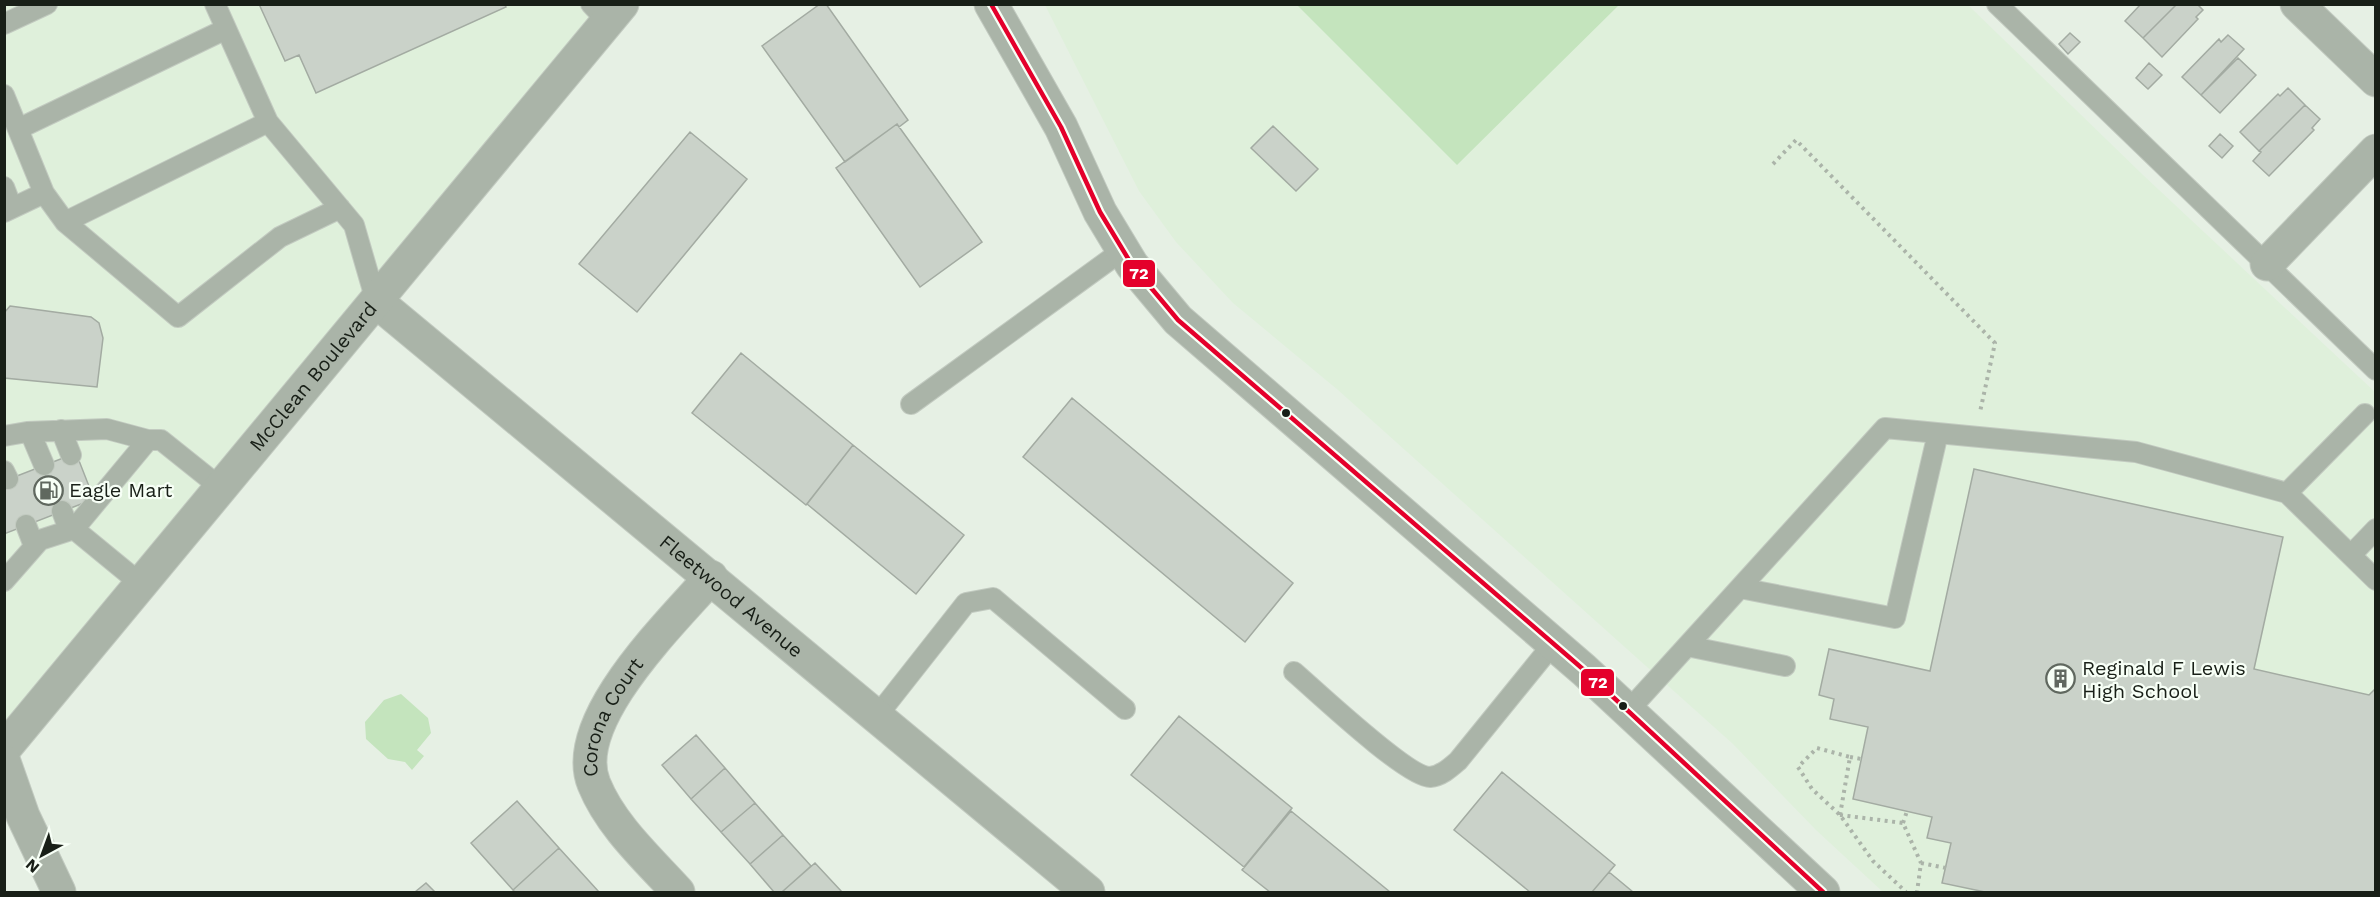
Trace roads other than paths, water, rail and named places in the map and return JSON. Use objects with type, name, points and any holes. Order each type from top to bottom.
[{"type":"street","points":[[991,4],[1061,127],[1100,212],[1122,250],[1178,320],[1553,644],[1823,892]]},
{"type":"street","points":[[2297,4],[2376,80]]},
{"type":"street","name":"McClean Boulevard","points":[[4,749],[376,301],[607,10]]},
{"type":"street","points":[[2267,264],[2376,151]]},
{"type":"street","name":"Fleetwood Avenue","points":[[376,301],[1088,892]]},
{"type":"street","name":"Corona Court","points":[[678,892],[615,820],[593,782],[589,757],[595,736],[612,697],[629,673],[711,577]]},
{"type":"street","points":[[4,762],[22,816],[59,892]]},
{"type":"lane","points":[[4,24],[47,4]]},
{"type":"lane","points":[[215,4],[268,122],[354,225],[376,301]]},
{"type":"lane","points":[[1997,4],[2376,370]]},
{"type":"lane","points":[[18,129],[226,29]]},
{"type":"lane","points":[[4,95],[44,193],[65,222],[178,317],[280,237],[340,208]]},
{"type":"lane","points":[[65,222],[268,122]]},
{"type":"lane","points":[[4,187],[8,210],[44,193]]},
{"type":"lane","points":[[911,404],[1122,250]]},
{"type":"lane","points":[[2287,493],[2365,414]]},
{"type":"lane","points":[[1628,711],[1885,428],[2136,452],[2287,493],[2376,580]]},
{"type":"lane","points":[[4,436],[30,432],[107,429],[148,440],[161,440],[221,488]]},
{"type":"lane","points":[[61,430],[71,455]]},
{"type":"lane","points":[[30,432],[44,465]]},
{"type":"lane","points":[[1740,588],[1895,618],[1938,433]]},
{"type":"lane","points":[[7,569],[40,540],[72,529],[90,505],[148,440]]},
{"type":"lane","points":[[62,511],[72,529],[141,584]]},
{"type":"lane","points":[[26,525],[34,546]]},
{"type":"lane","points":[[2351,555],[2376,529]]},
{"type":"lane","points":[[877,716],[966,603],[993,598],[1125,709]]},
{"type":"lane","points":[[1294,672],[1406,768],[1429,777],[1445,772],[1458,761],[1553,644]]},
{"type":"lane","points":[[1688,646],[1785,666]]},
{"type":"place","name":"Eagle Mart","points":[[48,490]]},
{"type":"place","name":"Reginald F Lewis High School","points":[[2061,679]]}]
